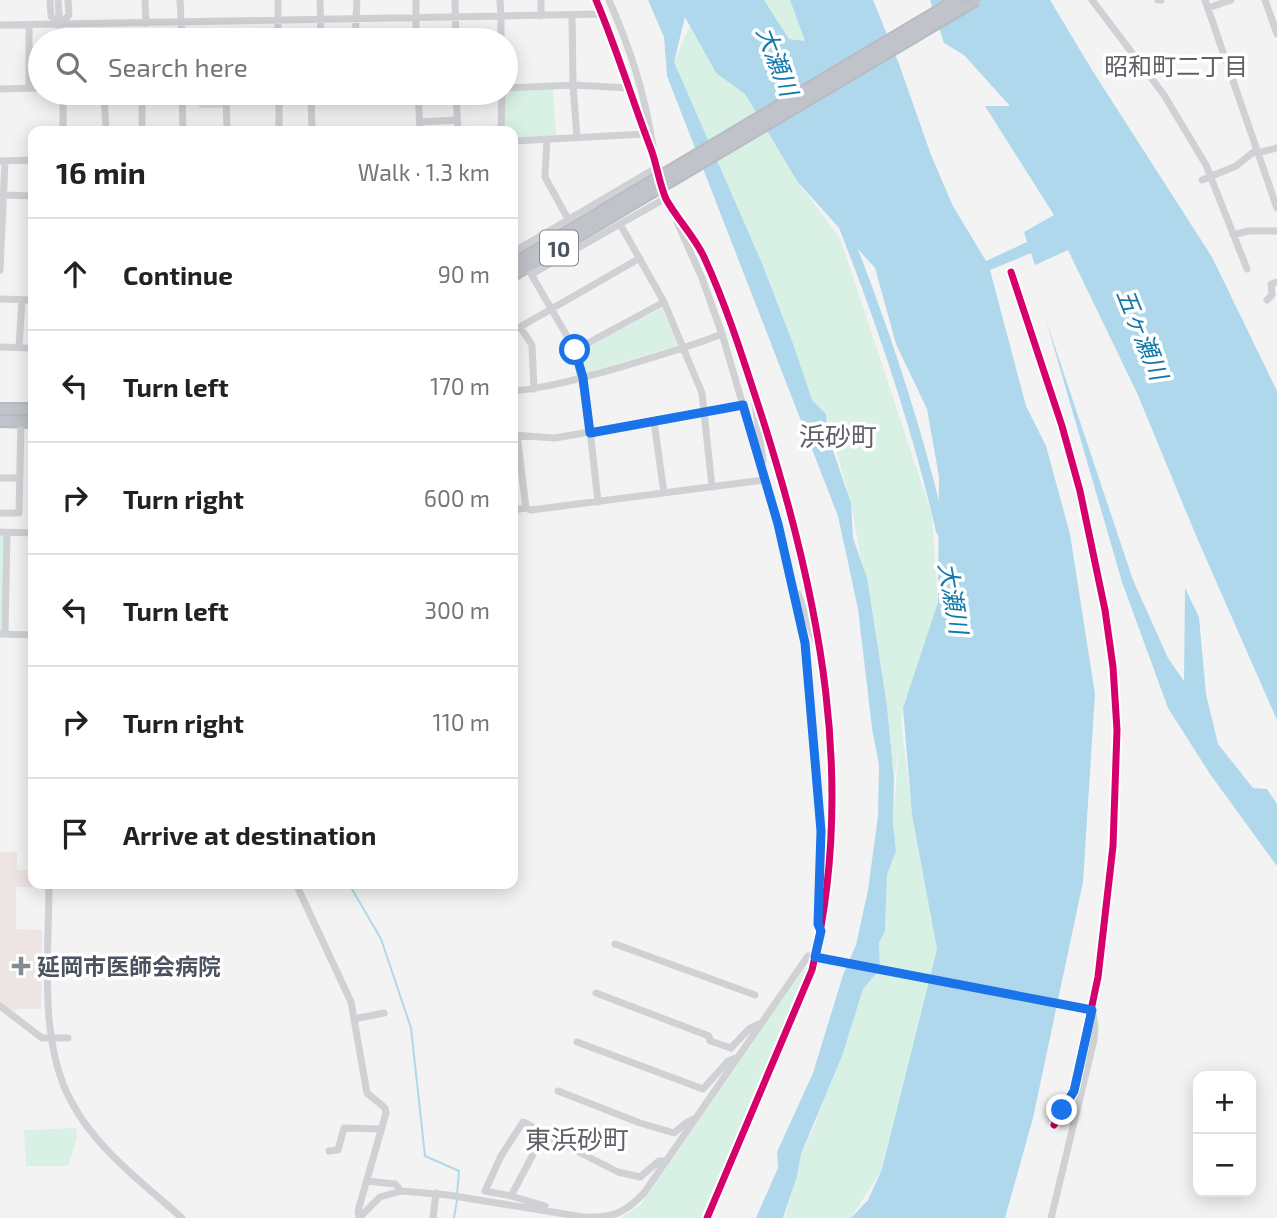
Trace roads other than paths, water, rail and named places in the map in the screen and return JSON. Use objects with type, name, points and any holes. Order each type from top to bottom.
[{"type":"highway","name":"10","points":[[603,216],[957,0]]},
{"type":"highway","name":"10","points":[[520,260],[603,216],[976,0]]},
{"type":"highway","points":[[0,409],[28,409]]},
{"type":"highway","points":[[0,421],[27,422]]},
{"type":"street","points":[[50,0],[51,16],[61,24]]},
{"type":"street","points":[[58,0],[61,28]]},
{"type":"street","points":[[61,24],[69,15],[68,0]]},
{"type":"street","points":[[145,0],[146,23]]},
{"type":"street","points":[[180,0],[181,28]]},
{"type":"street","points":[[278,0],[278,28]]},
{"type":"street","points":[[320,0],[320,28]]},
{"type":"street","points":[[355,28],[357,0]]},
{"type":"street","points":[[415,28],[416,0]]},
{"type":"street","points":[[455,0],[456,28]]},
{"type":"street","points":[[500,0],[501,28]]},
{"type":"street","points":[[541,0],[541,16]]},
{"type":"street","points":[[596,0],[666,198],[702,254],[740,349],[783,482],[802,552],[821,648],[830,732],[832,836],[819,957],[707,1218]]},
{"type":"street","points":[[609,0],[634,60],[656,168]]},
{"type":"street","points":[[1091,0],[1164,95],[1210,176],[1247,269]]},
{"type":"street","points":[[1231,0],[1207,4],[1277,208]]},
{"type":"street","points":[[1265,0],[1277,34]]},
{"type":"street","points":[[0,25],[602,14]]},
{"type":"street","points":[[572,15],[576,138]]},
{"type":"street","points":[[518,87],[573,85],[629,88]]},
{"type":"street","points":[[0,89],[28,88]]},
{"type":"street","points":[[62,126],[63,105]]},
{"type":"street","points":[[105,105],[106,126]]},
{"type":"street","points":[[142,105],[142,126]]},
{"type":"street","points":[[182,105],[183,126]]},
{"type":"street","points":[[226,105],[227,126]]},
{"type":"street","points":[[279,105],[279,126]]},
{"type":"street","points":[[311,105],[312,126]]},
{"type":"street","points":[[419,105],[420,126]]},
{"type":"street","points":[[456,105],[457,126]]},
{"type":"street","points":[[501,126],[502,105]]},
{"type":"street","points":[[420,122],[457,120]]},
{"type":"street","points":[[518,141],[645,134]]},
{"type":"street","points":[[547,139],[545,177],[568,219]]},
{"type":"street","points":[[1202,180],[1236,166],[1257,152],[1277,148]]},
{"type":"street","points":[[0,267],[3,161],[28,160]]},
{"type":"street","points":[[520,260],[568,219],[656,168]]},
{"type":"street","points":[[4,195],[28,196]]},
{"type":"street","points":[[520,260],[620,223],[666,198]]},
{"type":"street","points":[[679,218],[677,222],[702,278],[722,334],[792,584],[805,643],[821,831],[818,924],[821,931]]},
{"type":"street","points":[[620,223],[664,302],[702,393],[712,487]]},
{"type":"street","points":[[1233,235],[1248,231],[1277,232]]},
{"type":"street","points":[[518,328],[640,258]]},
{"type":"street","points":[[520,260],[575,350],[583,378],[598,502]]},
{"type":"street","points":[[1011,272],[1062,426],[1080,491],[1105,610],[1113,667],[1117,730],[1115,810],[1108,895],[1074,1091],[1054,1125]]},
{"type":"street","points":[[1267,300],[1272,295],[1271,284],[1277,282]]},
{"type":"street","points":[[0,299],[28,300]]},
{"type":"street","points":[[19,347],[22,300]]},
{"type":"street","points":[[575,350],[664,302]]},
{"type":"street","points":[[518,331],[532,345],[534,389]]},
{"type":"street","points":[[518,391],[583,378],[685,349],[722,334]]},
{"type":"street","points":[[0,347],[28,348]]},
{"type":"street","points":[[756,399],[754,407],[764,480]]},
{"type":"street","points":[[518,435],[555,438],[743,405]]},
{"type":"street","points":[[0,513],[19,513],[27,422]]},
{"type":"street","points":[[654,422],[664,494]]},
{"type":"street","points":[[518,452],[526,508]]},
{"type":"street","points":[[0,478],[20,478]]},
{"type":"street","points":[[518,509],[531,510],[764,480]]},
{"type":"street","points":[[518,481],[523,481]]},
{"type":"street","points":[[28,533],[3,533],[2,634],[28,635]]},
{"type":"street","points":[[792,584],[816,645],[821,648]]},
{"type":"street","points":[[50,889],[48,990],[51,1038],[58,1068],[71,1101],[108,1151],[182,1218]]},
{"type":"street","points":[[298,889],[344,984],[354,1019],[367,1093],[385,1108],[358,1211],[359,1218]]},
{"type":"street","points":[[615,944],[755,995]]},
{"type":"street","points":[[359,1218],[380,1197],[401,1191],[436,1193],[596,1217],[617,1214],[633,1205],[667,1161],[808,956],[1089,1009]]},
{"type":"street","points":[[596,993],[709,1036],[710,1041],[731,1048],[749,1029],[760,1024]]},
{"type":"street","points":[[0,1006],[43,1038],[68,1038]]},
{"type":"street","points":[[1051,1218],[1094,1040],[1095,1025],[1089,1009]]},
{"type":"street","points":[[354,1019],[384,1013]]},
{"type":"street","points":[[577,1042],[703,1089],[728,1061],[737,1058]]},
{"type":"street","points":[[558,1091],[640,1123],[674,1133],[695,1119]]},
{"type":"street","points":[[572,1215],[485,1191],[501,1156],[523,1122],[618,1172],[640,1177],[659,1161],[667,1161]]},
{"type":"street","points":[[329,1151],[338,1150],[344,1128],[381,1129]]},
{"type":"street","points":[[511,1196],[541,1139],[541,1133]]},
{"type":"street","points":[[367,1181],[395,1184],[401,1191]]},
{"type":"street","points":[[433,1218],[436,1193]]},
{"type":"water","name":"五ヶ瀬川","points":[[648,0],[764,0],[789,39],[805,41],[790,0],[873,0],[953,206],[986,261],[1027,242],[1024,232],[1054,215],[985,106],[1010,106],[964,55],[944,43],[930,0],[1050,0],[1212,257],[1277,391],[1277,720],[1137,393],[1068,250],[1035,265],[1031,253],[990,270],[1026,406],[1046,446],[1070,534],[1095,694],[1083,882],[1033,1118],[1005,1218],[851,1218],[868,1200],[882,1169],[937,949],[912,815],[903,708],[938,602],[939,477],[927,409],[896,344],[875,268],[797,181],[745,94],[716,73],[685,17],[674,62],[761,261],[812,400],[826,414],[829,439],[851,503],[853,538],[867,578],[887,706],[894,780],[893,822],[896,851],[887,875],[885,931],[879,943],[880,969],[863,989],[842,1056],[801,1154],[797,1176],[783,1218],[756,1218],[778,1168],[777,1152],[813,1073],[843,975],[856,945],[868,890],[878,816],[879,765],[858,609],[838,516],[667,76],[664,37]]},
{"type":"water","points":[[1046,320],[1133,580],[1168,658],[1184,681],[1185,588],[1199,617],[1206,694],[1218,744],[1253,788],[1267,789],[1277,804],[1277,866],[1210,774],[1168,708],[1122,582]]},
{"type":"waterway","name":"大瀬川","points":[[844,227],[898,377],[941,531]]},
{"type":"waterway","points":[[352,889],[381,939],[411,1028],[425,1156],[459,1171],[457,1195]]},
{"type":"waterway","points":[[454,1218],[457,1200]]},
{"type":"place","name":"延岡市医師会病院","points":[[21,966]]},
{"type":"district","name":"昭和町二丁目","points":[[1176,65]]},
{"type":"district","name":"浜砂町","points":[[838,435]]},
{"type":"district","name":"東浜砂町","points":[[577,1138]]}]
